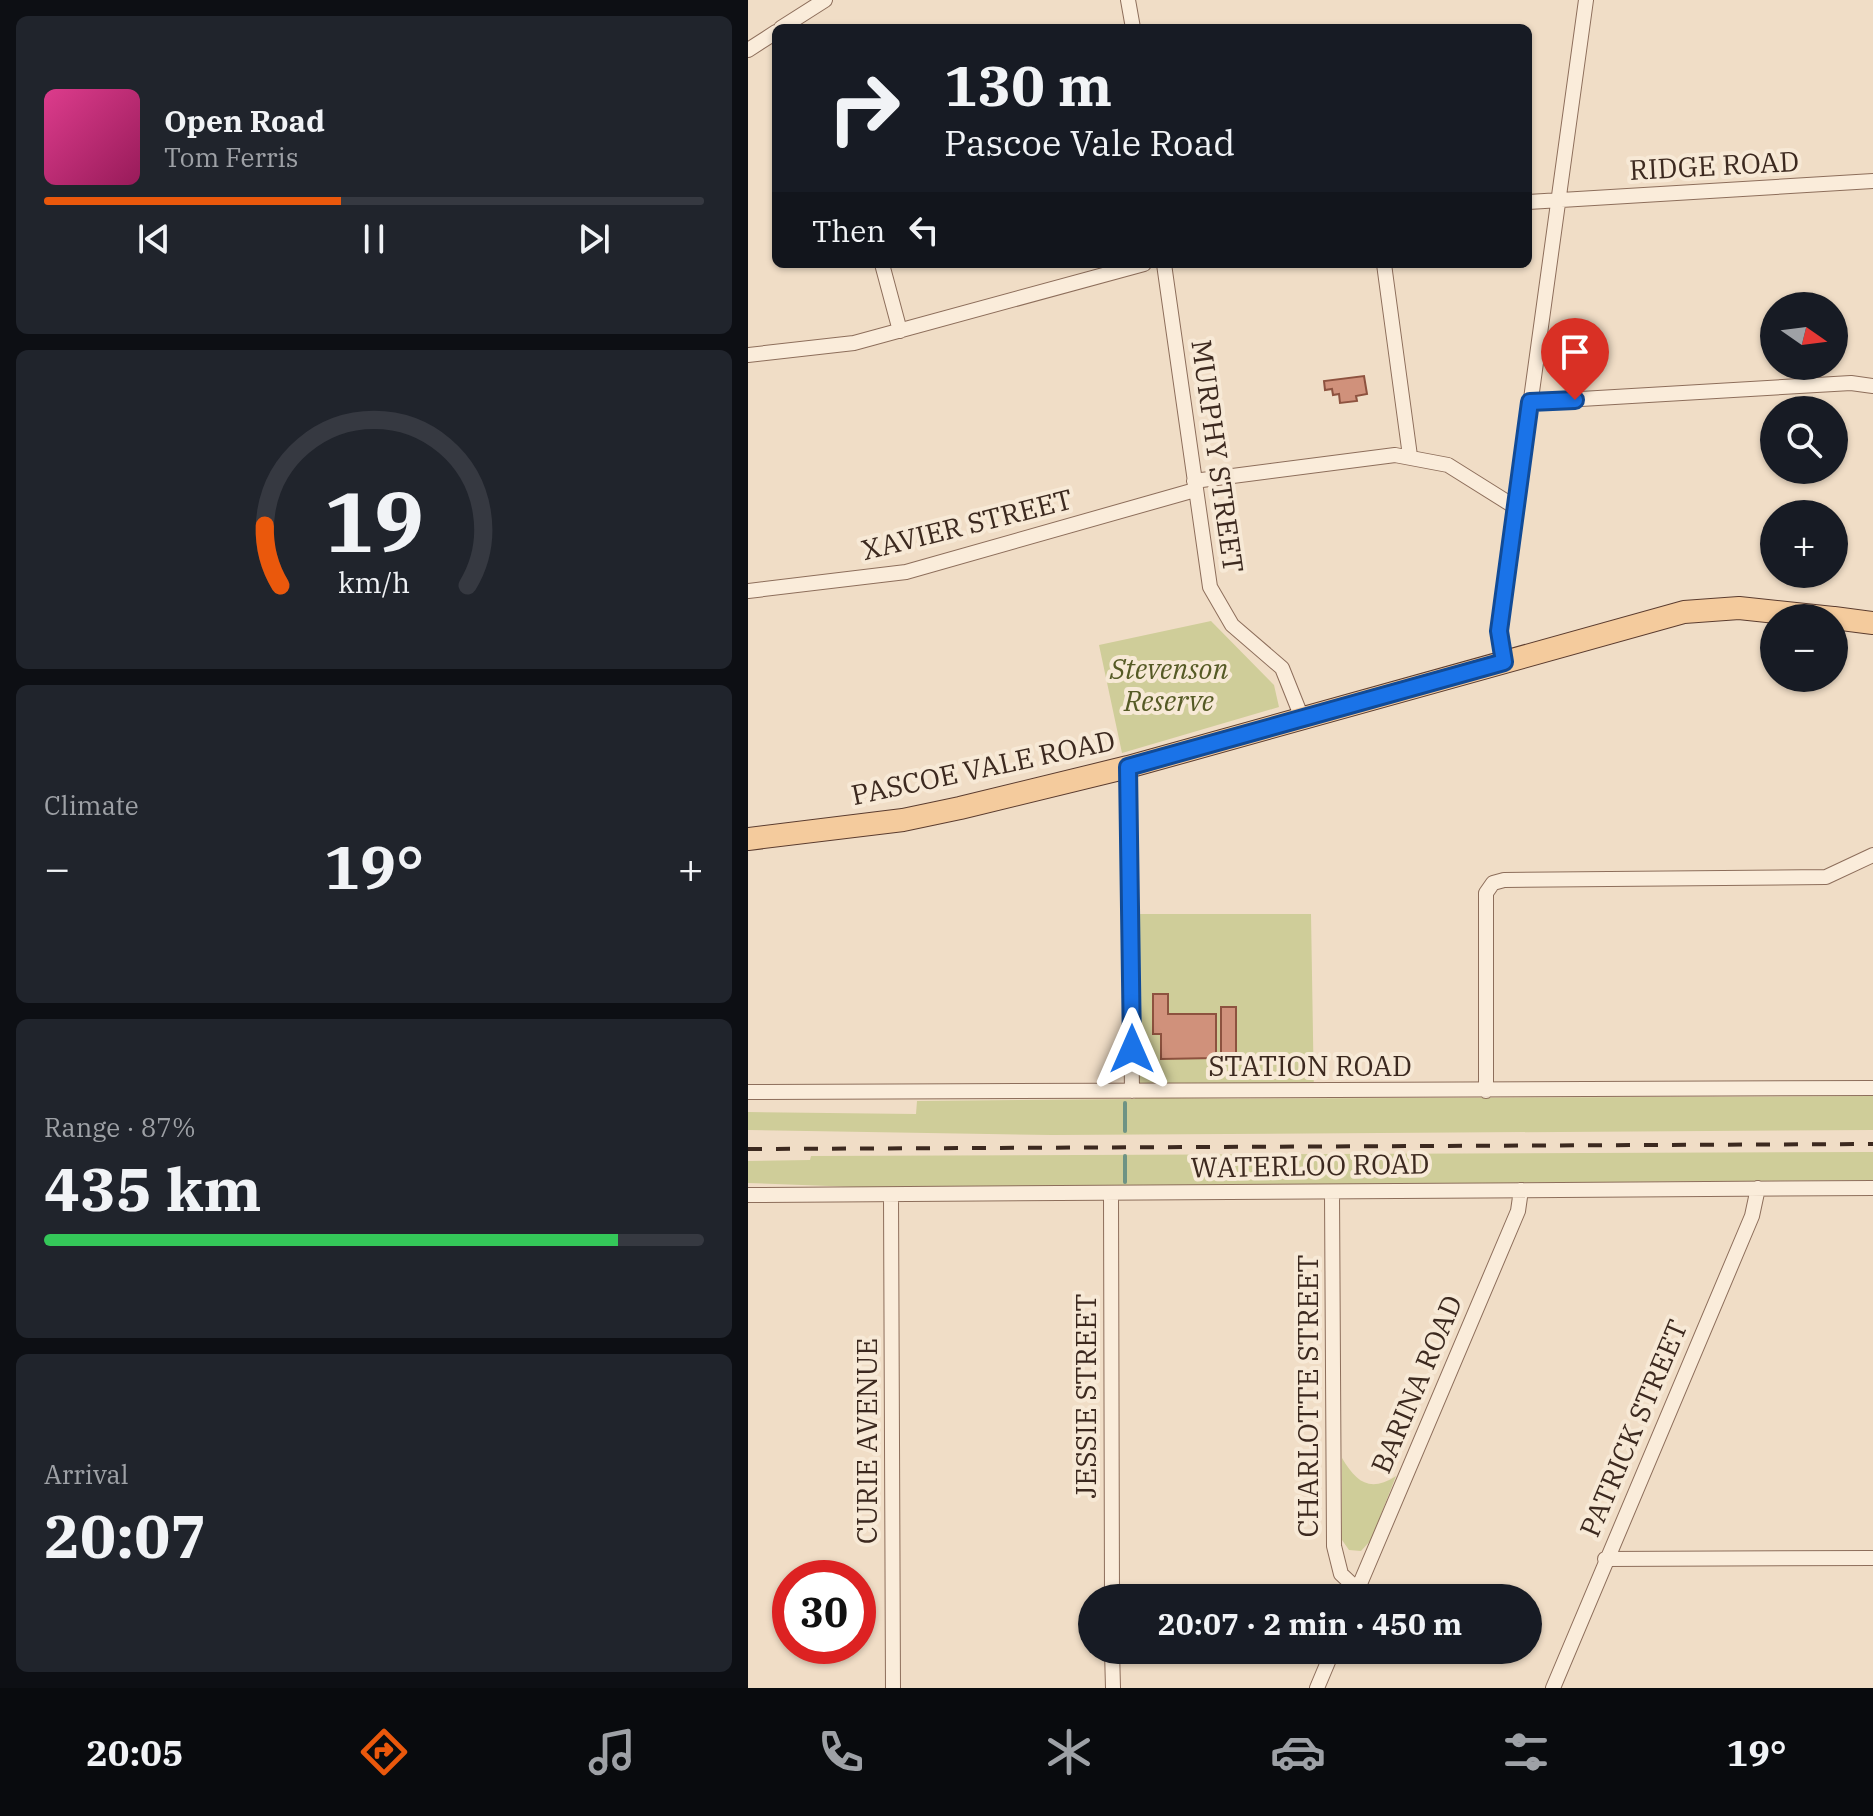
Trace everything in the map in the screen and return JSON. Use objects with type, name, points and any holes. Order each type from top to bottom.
[{"type":"main road","name":"PASCOE VALE ROAD","points":[[748,839],[903,820],[1128,767],[1699,609],[1760,610]]},
{"type":"main road","name":"PASCOE VALE ROAD","points":[[1848,620],[1873,623]]},
{"type":"street","points":[[787,24],[825,0]]},
{"type":"street","points":[[1128,0],[1132,24]]},
{"type":"street","points":[[1504,662],[1499,631],[1586,0]]},
{"type":"street","points":[[748,50],[772,35]]},
{"type":"street","name":"RIDGE ROAD","points":[[1532,202],[1873,181]]},
{"type":"street","points":[[883,268],[900,331]]},
{"type":"street","points":[[748,355],[854,343],[1129,268]]},
{"type":"street","name":"MURPHY STREET","points":[[1165,268],[1207,577],[1216,600],[1232,625],[1282,668],[1302,718]]},
{"type":"street","points":[[1385,268],[1410,456]]},
{"type":"street","points":[[1530,402],[1851,383],[1873,386]]},
{"type":"street","name":"XAVIER STREET","points":[[748,591],[906,572],[1195,486],[1376,457],[1410,456],[1465,473],[1515,507]]},
{"type":"street","points":[[1128,767],[1132,1091]]},
{"type":"street","points":[[1486,1091],[1486,893],[1493,883],[1504,880],[1826,877],[1873,855]]},
{"type":"street","name":"STATION ROAD","points":[[748,1092],[1873,1088]]},
{"type":"street","name":"PATRICK STREET","points":[[1553,1688],[1752,1216],[1758,1188]]},
{"type":"street","name":"WATERLOO ROAD","points":[[748,1195],[1873,1188]]},
{"type":"street","name":"BARINA ROAD","points":[[1360,1584],[1518,1211],[1521,1190]]},
{"type":"street","name":"CHARLOTTE STREET","points":[[1332,1192],[1334,1546],[1341,1574],[1348,1584]]},
{"type":"street","name":"JESSIE STREET","points":[[1111,1194],[1112,1584]]},
{"type":"street","name":"CURIE AVENUE","points":[[891,1195],[893,1688]]},
{"type":"street","points":[[1605,1559],[1873,1558]]},
{"type":"street","points":[[1112,1664],[1113,1688]]},
{"type":"street","points":[[1317,1688],[1327,1664]]},
{"type":"green space","name":"Stevenson Reserve","points":[[1211,621],[1274,685],[1279,707],[1122,753],[1099,645]]},
{"type":"green space","points":[[1131,914],[1311,914],[1314,1097],[1163,1099],[1873,1096],[1873,1130],[1052,1135],[748,1130],[748,1112],[916,1114],[917,1101],[1135,1099]]},
{"type":"green space","points":[[1873,1152],[1873,1180],[882,1188],[748,1183],[748,1161],[810,1160],[811,1156]]},
{"type":"green space","points":[[1342,1458],[1364,1482],[1379,1484],[1396,1476],[1371,1540],[1361,1551],[1349,1550],[1342,1540]]},
{"type":"building","points":[[1364,376],[1367,394],[1356,396],[1357,401],[1340,403],[1339,394],[1333,395],[1332,389],[1325,390],[1324,381]]},
{"type":"building","points":[[1153,994],[1168,994],[1168,1014],[1216,1014],[1216,1058],[1161,1059],[1161,1034],[1153,1034]]},
{"type":"building","points":[[1221,1007],[1236,1007],[1236,1057],[1221,1057]]},
{"type":"waterway","points":[[1125,1103],[1125,1131]]},
{"type":"waterway","points":[[1125,1156],[1125,1182]]},
{"type":"railway","points":[[748,1149],[1873,1144]]},
{"type":"route","points":[[1132,1049],[1131,783],[1128,767],[1504,662],[1498,640],[1530,402],[1575,400]]}]
